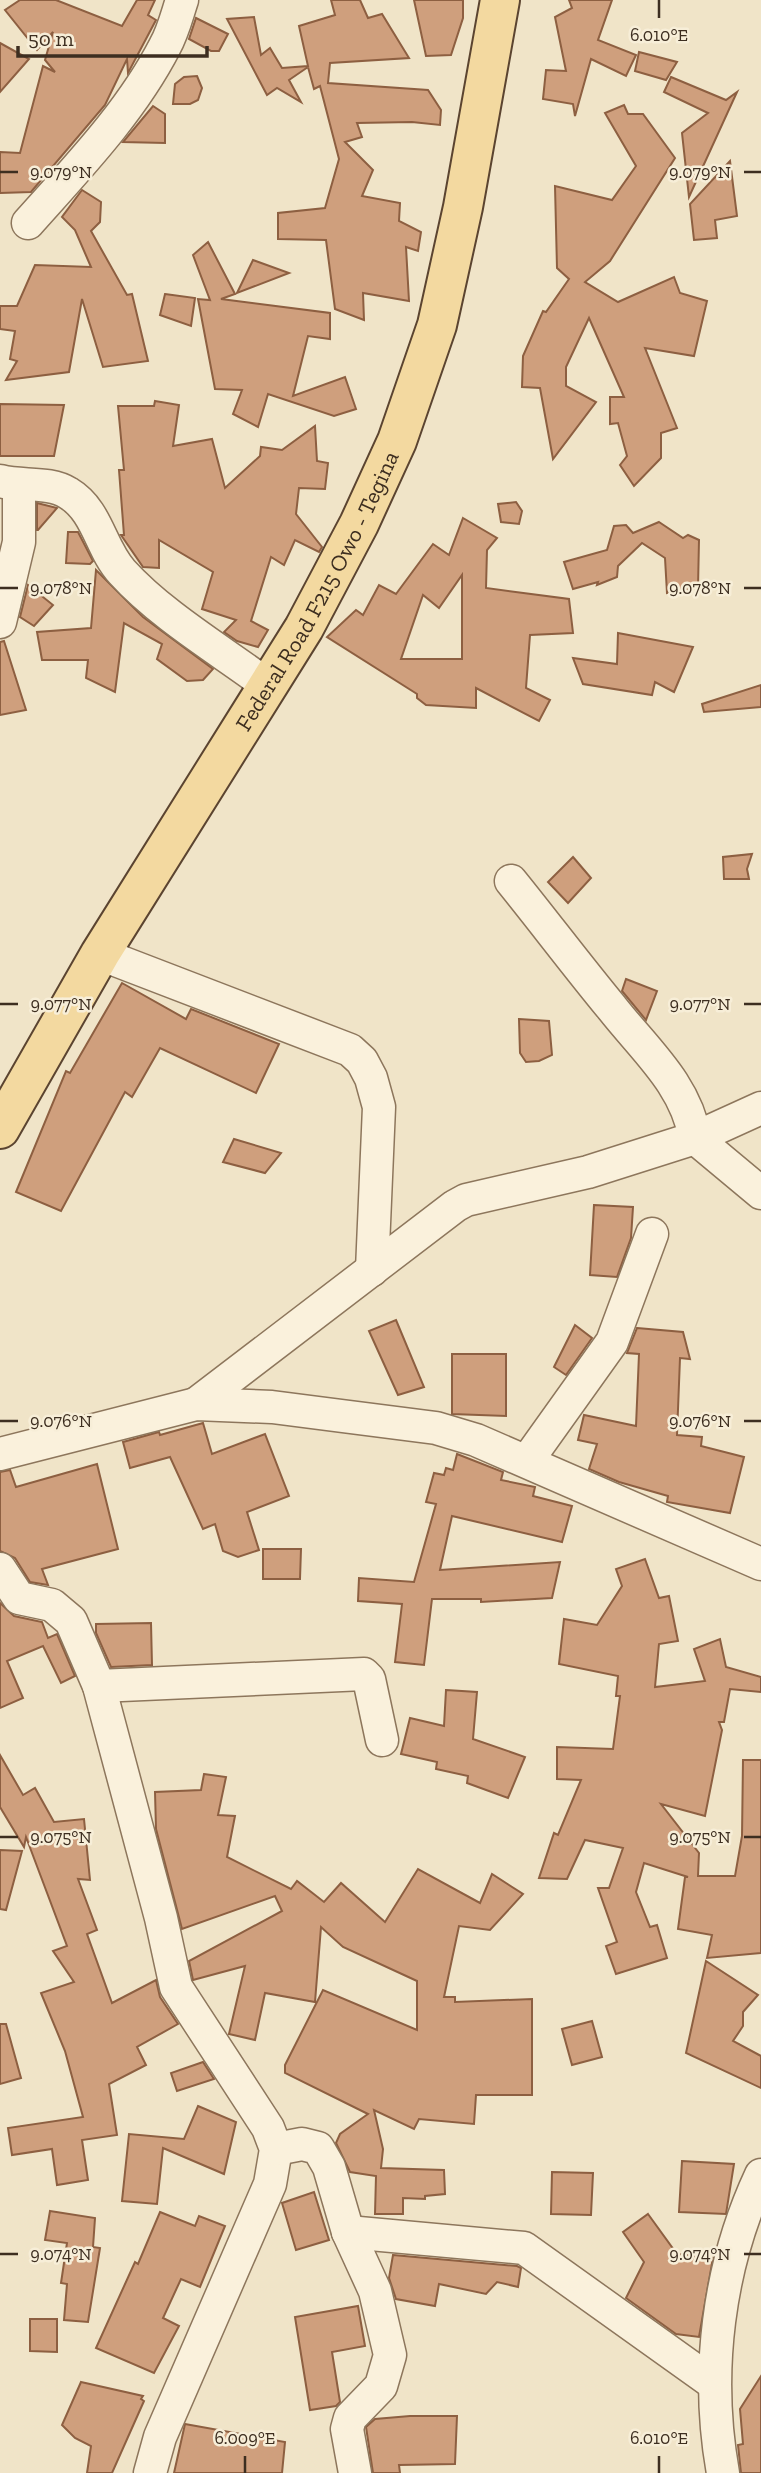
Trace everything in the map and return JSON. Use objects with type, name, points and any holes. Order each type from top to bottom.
[{"type":"main road","name":"Federal Road F215 Owo - Tegina","points":[[0,1129],[100,954],[304,628],[359,524],[397,440],[428,351],[463,207],[500,0]]},
{"type":"street","points":[[27,223],[93,149],[138,92],[167,44],[182,0]]},
{"type":"street","points":[[0,622],[19,542],[9,483],[51,486],[67,492],[82,504],[97,526],[117,567],[138,588],[267,685]]},
{"type":"street","points":[[511,881],[612,1009],[656,1056],[692,1122],[695,1138],[761,1194]]},
{"type":"street","points":[[100,954],[350,1050],[362,1061],[372,1079],[379,1107],[372,1270]]},
{"type":"street","points":[[195,1404],[466,1200],[563,1180],[695,1138],[761,1108]]},
{"type":"street","points":[[527,1461],[612,1342],[652,1234]]},
{"type":"street","points":[[0,1454],[195,1404],[272,1407],[436,1428],[476,1440],[527,1461],[565,1481],[761,1564]]},
{"type":"street","points":[[0,1569],[19,1598],[52,1605],[71,1621],[99,1686],[161,1917],[176,1987],[268,2128],[276,2150],[270,2184],[160,2437],[150,2473]]},
{"type":"street","points":[[99,1686],[364,1674],[369,1679],[382,1740]]},
{"type":"street","points":[[276,2150],[302,2144],[318,2148],[329,2167],[348,2232],[375,2291],[390,2355],[381,2386],[350,2418],[347,2429],[355,2473]]},
{"type":"street","points":[[723,2473],[715,2431],[713,2384],[730,2259],[748,2204],[761,2175]]},
{"type":"street","points":[[348,2232],[524,2248],[713,2384]]},
{"type":"building","points":[[20,0],[56,0],[122,26],[137,0],[155,0],[148,15],[156,20],[128,73],[127,59],[105,105],[31,192],[0,193],[0,152],[20,153],[43,66],[55,72],[45,60],[53,32],[37,50],[5,10]]},
{"type":"building","points":[[331,0],[360,0],[368,18],[382,14],[409,58],[330,63],[328,83],[428,90],[441,110],[440,125],[412,122],[357,123],[362,137],[345,142],[373,170],[362,196],[400,203],[399,221],[421,232],[418,251],[406,247],[409,301],[363,293],[364,320],[335,309],[326,240],[278,239],[278,213],[325,208],[339,159],[320,86],[314,89],[308,67],[289,80],[301,102],[277,88],[267,95],[227,19],[254,17],[261,55],[270,48],[282,68],[308,66],[299,26],[335,15]]},
{"type":"building","points":[[414,0],[463,0],[463,18],[451,55],[426,56]]},
{"type":"building","points":[[569,0],[612,0],[598,40],[636,55],[626,76],[591,59],[575,116],[573,104],[543,99],[546,70],[566,71],[555,17],[572,8]]},
{"type":"building","points":[[196,18],[228,34],[219,51],[211,51],[189,39]]},
{"type":"building","points":[[0,43],[29,59],[0,92]]},
{"type":"building","points":[[639,52],[677,62],[666,80],[635,71]]},
{"type":"building","points":[[197,76],[202,88],[198,100],[190,104],[173,104],[175,84],[184,77]]},
{"type":"building","points":[[671,77],[726,100],[737,92],[689,197],[682,133],[708,113],[664,92]]},
{"type":"building","points":[[624,105],[628,114],[643,114],[675,158],[610,261],[585,282],[618,302],[674,277],[680,293],[707,301],[694,356],[645,348],[677,428],[661,433],[661,458],[634,486],[620,465],[627,456],[618,423],[610,424],[610,397],[624,397],[589,318],[566,367],[566,386],[596,402],[553,459],[540,388],[522,387],[523,356],[543,311],[546,312],[569,279],[557,268],[555,186],[612,200],[636,166],[605,113]]},
{"type":"building","points":[[153,106],[165,114],[165,143],[123,142]]},
{"type":"building","points":[[730,161],[737,216],[715,220],[717,238],[694,240],[690,204]]},
{"type":"building","points":[[82,190],[101,202],[100,222],[91,231],[127,295],[132,294],[148,361],[103,367],[82,299],[69,372],[6,380],[17,361],[10,359],[15,331],[0,329],[0,306],[17,306],[35,265],[91,267],[75,230],[62,217]]},
{"type":"building","points":[[208,242],[235,294],[221,299],[330,313],[330,339],[308,336],[293,396],[345,377],[356,409],[334,416],[268,394],[258,427],[233,414],[242,390],[215,389],[198,299],[210,300],[193,255]]},
{"type":"building","points":[[253,260],[289,273],[237,293]]},
{"type":"building","points":[[165,294],[195,298],[191,326],[160,315]]},
{"type":"building","points":[[155,401],[179,405],[173,446],[212,439],[225,488],[260,456],[261,447],[282,450],[315,426],[317,461],[328,463],[325,489],[299,488],[296,514],[322,547],[319,552],[295,540],[284,565],[271,557],[251,621],[268,630],[258,647],[237,641],[224,632],[236,620],[202,609],[213,572],[159,540],[159,568],[143,567],[121,535],[124,535],[119,470],[124,470],[118,406],[154,406]]},
{"type":"building","points":[[0,404],[64,405],[54,456],[0,456]]},
{"type":"building","points":[[516,502],[522,511],[519,524],[501,522],[498,504]]},
{"type":"building","points":[[37,503],[57,508],[38,530],[37,530]]},
{"type":"building","points":[[463,518],[497,538],[487,550],[486,588],[569,599],[573,633],[530,635],[526,688],[550,700],[539,721],[476,688],[476,708],[426,705],[417,698],[417,694],[327,637],[356,610],[363,615],[379,585],[396,594],[433,544],[449,555]],"holes":[[[462,575],[462,659],[401,659],[423,595],[439,608]]]},
{"type":"building","points":[[659,522],[683,538],[688,535],[699,540],[698,588],[667,593],[665,558],[642,543],[618,566],[617,577],[597,585],[598,582],[573,589],[564,562],[607,550],[614,526],[626,525],[633,533]]},
{"type":"building","points":[[68,532],[78,532],[93,561],[90,564],[66,563]]},
{"type":"building","points":[[96,570],[143,617],[213,669],[203,680],[187,681],[157,659],[162,644],[124,623],[115,692],[86,678],[88,660],[42,660],[37,632],[91,628]]},
{"type":"building","points":[[28,585],[53,605],[34,626],[20,617]]},
{"type":"building","points":[[618,633],[693,647],[674,692],[655,682],[652,695],[583,684],[573,658],[617,664]]},
{"type":"building","points":[[4,641],[26,710],[0,715],[0,642]]},
{"type":"building","points":[[761,685],[761,707],[704,712],[702,704]]},
{"type":"building","points":[[752,854],[747,869],[749,879],[724,879],[723,857]]},
{"type":"building","points":[[573,857],[591,878],[568,903],[548,882]]},
{"type":"building","points":[[626,979],[657,991],[646,1020],[622,991]]},
{"type":"building","points":[[122,983],[186,1019],[191,1009],[279,1044],[256,1093],[160,1048],[132,1097],[125,1092],[61,1211],[16,1192],[66,1071],[70,1073]]},
{"type":"building","points":[[519,1019],[549,1021],[552,1055],[539,1061],[526,1062],[520,1053]]},
{"type":"building","points":[[234,1139],[281,1153],[265,1173],[223,1162]]},
{"type":"building","points":[[594,1205],[633,1207],[631,1238],[617,1277],[590,1275]]},
{"type":"building","points":[[396,1320],[424,1387],[398,1395],[369,1331]]},
{"type":"building","points":[[575,1325],[592,1338],[566,1375],[554,1367]]},
{"type":"building","points":[[637,1328],[683,1332],[690,1359],[680,1358],[677,1435],[702,1437],[701,1446],[744,1457],[730,1513],[667,1502],[668,1496],[619,1482],[589,1469],[597,1444],[578,1440],[584,1415],[636,1426],[639,1354],[627,1353]]},
{"type":"building","points":[[452,1354],[506,1354],[506,1416],[452,1414]]},
{"type":"building","points":[[203,1423],[212,1454],[265,1434],[289,1496],[247,1512],[259,1550],[238,1557],[223,1551],[215,1524],[203,1529],[170,1457],[130,1468],[123,1442]]},
{"type":"building","points":[[457,1454],[503,1472],[501,1480],[535,1487],[533,1496],[572,1506],[562,1542],[452,1516],[440,1570],[560,1562],[552,1598],[481,1602],[481,1599],[432,1599],[424,1665],[395,1662],[402,1604],[358,1601],[359,1578],[414,1582],[436,1504],[426,1502],[434,1473],[444,1475],[446,1468],[453,1470]]},
{"type":"building","points":[[97,1464],[118,1549],[42,1569],[48,1585],[30,1582],[15,1558],[0,1551],[0,1472],[10,1470],[16,1487]]},
{"type":"building","points":[[263,1549],[301,1549],[300,1579],[263,1579]]},
{"type":"building","points":[[645,1559],[659,1598],[669,1596],[678,1641],[659,1644],[655,1687],[705,1681],[694,1649],[720,1639],[726,1667],[761,1677],[761,1692],[730,1689],[724,1722],[719,1722],[722,1730],[705,1816],[661,1804],[699,1853],[698,1876],[735,1876],[742,1836],[743,1760],[761,1760],[761,1953],[707,1958],[712,1935],[678,1929],[685,1877],[688,1877],[644,1863],[636,1892],[650,1927],[657,1925],[667,1958],[616,1974],[606,1946],[617,1942],[598,1888],[609,1888],[623,1848],[585,1840],[567,1879],[539,1878],[554,1833],[558,1835],[581,1780],[557,1779],[557,1747],[613,1749],[620,1696],[616,1696],[618,1676],[559,1664],[564,1619],[597,1625],[622,1586],[616,1569]]},
{"type":"building","points":[[0,1603],[14,1616],[42,1622],[48,1638],[57,1634],[75,1676],[61,1683],[43,1646],[7,1661],[23,1698],[0,1708]]},
{"type":"building","points":[[151,1623],[152,1665],[111,1667],[96,1633],[96,1624]]},
{"type":"building","points":[[446,1690],[477,1692],[473,1739],[525,1757],[508,1798],[467,1783],[468,1776],[436,1769],[437,1762],[401,1754],[410,1718],[444,1726]]},
{"type":"building","points":[[0,1755],[23,1795],[35,1788],[54,1822],[84,1819],[90,1880],[78,1879],[97,1930],[87,1934],[112,2003],[156,1980],[160,1997],[178,2024],[137,2047],[146,2065],[109,2084],[117,2135],[82,2140],[88,2180],[57,2185],[52,2149],[12,2155],[8,2128],[83,2117],[65,2051],[41,1993],[74,1982],[53,1951],[67,1946],[26,1837],[24,1847],[0,1807]]},
{"type":"building","points":[[204,1774],[226,1777],[218,1815],[235,1816],[227,1857],[291,1889],[297,1881],[324,1902],[341,1883],[385,1922],[418,1869],[480,1903],[492,1874],[523,1894],[490,1930],[459,1926],[444,1997],[455,1997],[455,2002],[532,1999],[532,2095],[476,2095],[474,2124],[419,2119],[414,2129],[374,2110],[383,2149],[381,2168],[444,2170],[445,2194],[425,2196],[425,2199],[403,2198],[403,2214],[375,2214],[376,2176],[350,2172],[336,2143],[340,2134],[368,2114],[285,2073],[285,2065],[323,1990],[417,2030],[417,1981],[343,1947],[321,1927],[315,2002],[265,1993],[255,2040],[229,2034],[245,1966],[193,1980],[189,1961],[282,1911],[275,1896],[182,1929],[156,1829],[155,1792],[201,1790]]},
{"type":"building","points":[[0,1850],[22,1851],[6,1910],[0,1909]]},
{"type":"building","points":[[706,1961],[758,1995],[743,2012],[743,2026],[733,2041],[761,2056],[761,2088],[686,2053]]},
{"type":"building","points":[[592,2021],[602,2057],[572,2065],[562,2029]]},
{"type":"building","points":[[0,2024],[6,2024],[21,2078],[0,2084]]},
{"type":"building","points":[[203,2062],[214,2079],[177,2091],[171,2073]]},
{"type":"building","points":[[198,2106],[236,2122],[224,2174],[163,2148],[157,2204],[122,2201],[129,2134],[184,2139]]},
{"type":"building","points":[[682,2161],[734,2164],[726,2214],[679,2212]]},
{"type":"building","points":[[552,2172],[593,2173],[591,2215],[551,2214]]},
{"type":"building","points":[[314,2192],[329,2240],[296,2250],[282,2203]]},
{"type":"building","points":[[50,2211],[95,2218],[93,2247],[100,2248],[88,2322],[64,2320],[67,2284],[61,2283],[67,2243],[45,2240]]},
{"type":"building","points":[[160,2212],[195,2226],[199,2216],[225,2226],[200,2287],[181,2279],[163,2318],[179,2326],[154,2373],[96,2348],[135,2262],[138,2264]]},
{"type":"building","points":[[648,2214],[677,2254],[713,2258],[699,2337],[676,2334],[626,2298],[644,2262],[623,2232]]},
{"type":"building","points":[[393,2255],[517,2266],[521,2268],[518,2287],[497,2282],[486,2294],[439,2284],[435,2306],[396,2299],[389,2278]]},
{"type":"building","points":[[358,2306],[365,2346],[332,2352],[340,2402],[336,2406],[310,2410],[295,2317]]},
{"type":"building","points":[[30,2319],[57,2319],[57,2352],[30,2351]]},
{"type":"building","points":[[761,2376],[761,2473],[741,2473],[738,2445],[743,2444],[740,2409]]},
{"type":"building","points":[[81,2382],[143,2396],[141,2399],[144,2401],[112,2473],[87,2473],[91,2446],[75,2438],[62,2425]]},
{"type":"building","points":[[457,2416],[455,2464],[399,2465],[400,2473],[373,2473],[366,2427],[375,2419]]},
{"type":"building","points":[[185,2424],[285,2442],[282,2473],[174,2473]]}]
